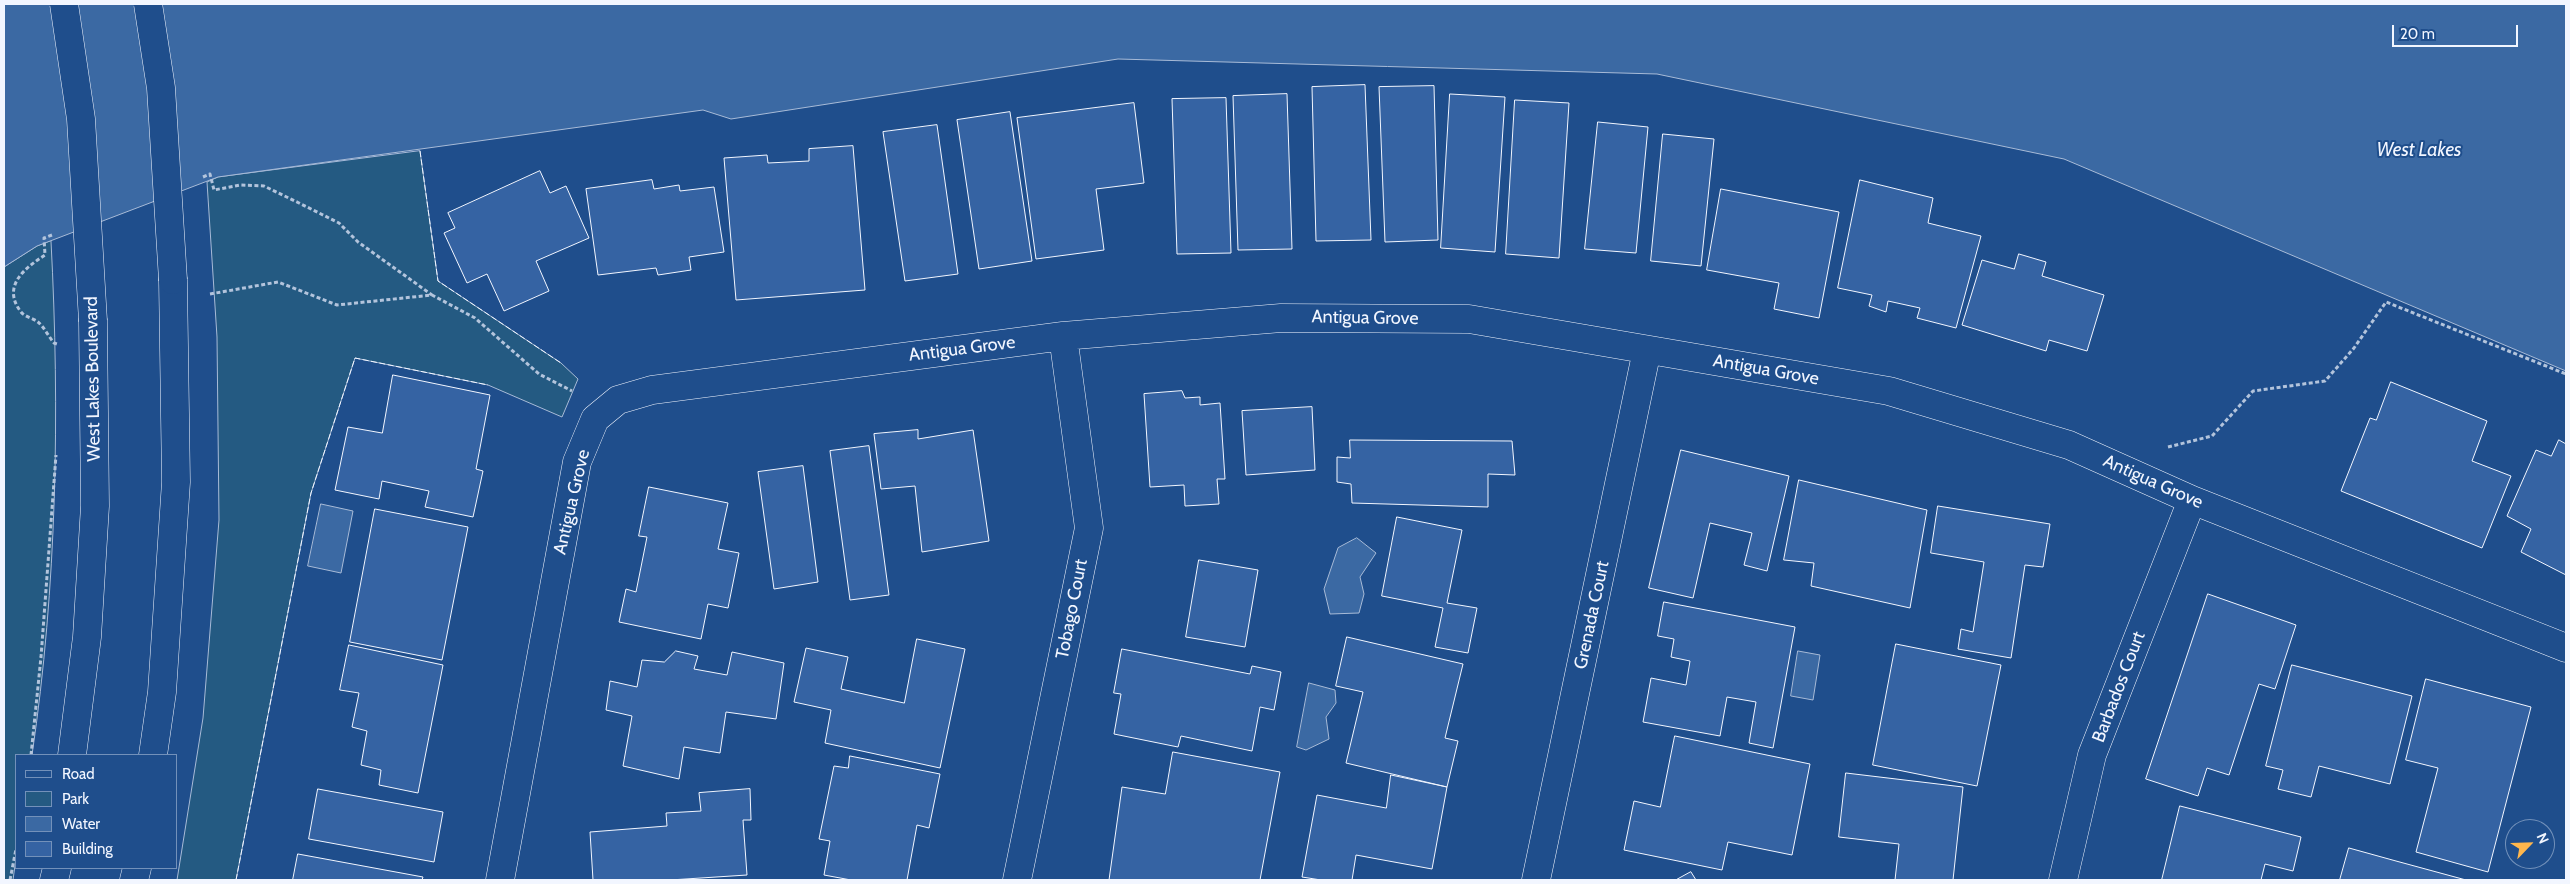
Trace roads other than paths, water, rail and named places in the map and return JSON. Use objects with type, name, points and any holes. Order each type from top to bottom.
[{"type":"street","name":"West Lakes Boulevard","points":[[64,4],[81,119],[93,321],[95,506],[87,637],[72,754]]},
{"type":"street","points":[[148,4],[161,88],[173,280],[176,482],[162,692],[153,754]]},
{"type":"street","name":"Antigua Grove","points":[[500,880],[577,462],[595,419],[618,400],[652,390],[1063,336],[1281,318],[1469,319],[1889,391],[2069,445],[2192,500],[2566,648]]},
{"type":"street","name":"Tobago Court","points":[[1017,880],[1088,528],[1063,336]]},
{"type":"street","name":"Grenada Court","points":[[1536,880],[1647,350]]},
{"type":"street","name":"Barbados Court","points":[[2063,880],[2092,755],[2192,500]]},
{"type":"water","name":"West Lakes","points":[[4,4],[2566,4],[2566,371],[2064,159],[1657,74],[1118,59],[731,119],[703,110],[218,177],[37,246],[4,267]]},
{"type":"water","points":[[321,504],[353,511],[341,573],[308,566]]},
{"type":"water","points":[[1357,538],[1376,553],[1360,577],[1364,594],[1359,613],[1330,614],[1324,589],[1338,548]]},
{"type":"water","points":[[1798,651],[1820,655],[1813,700],[1791,696]]},
{"type":"water","points":[[1309,683],[1335,690],[1336,703],[1326,717],[1329,739],[1306,750],[1297,747]]}]
